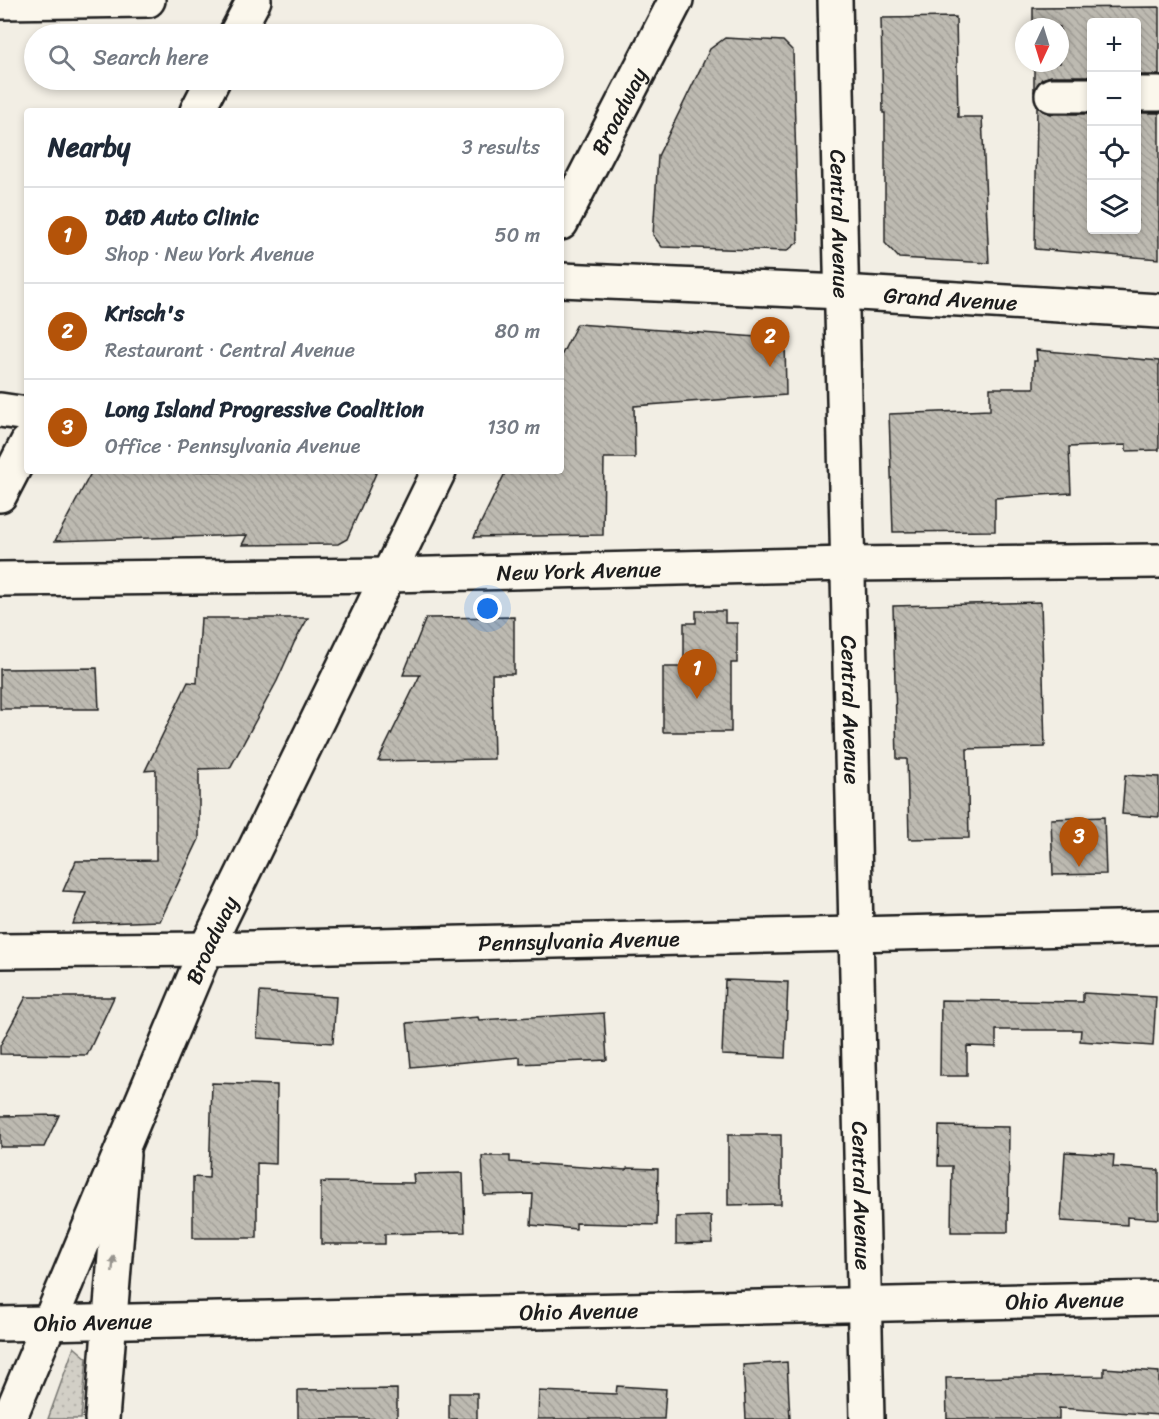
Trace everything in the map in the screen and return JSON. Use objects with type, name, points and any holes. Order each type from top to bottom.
[{"type":"street","points":[[0,2],[148,0]]},
{"type":"street","points":[[242,24],[254,0]]},
{"type":"street","name":"Broadway","points":[[564,217],[676,0]]},
{"type":"street","name":"Central Avenue","points":[[835,0],[867,1419]]},
{"type":"street","points":[[199,108],[208,90]]},
{"type":"street","points":[[1141,94],[1159,94]]},
{"type":"street","points":[[1052,95],[1087,95]]},
{"type":"street","name":"Grand Avenue","points":[[564,279],[1159,310]]},
{"type":"street","points":[[0,410],[24,414]]},
{"type":"street","points":[[0,495],[24,449]]},
{"type":"street","name":"Broadway","points":[[9,1419],[206,949],[438,474]]},
{"type":"street","name":"New York Avenue","points":[[0,579],[389,574],[848,564],[1159,561]]},
{"type":"street","name":"Pennsylvania Avenue","points":[[0,951],[206,949],[1159,927]]},
{"type":"street","points":[[102,1419],[124,1146]]},
{"type":"street","name":"Ohio Avenue","points":[[0,1324],[1159,1298]]},
{"type":"shaded area","points":[[74,1347],[87,1358],[81,1419],[48,1419]]},
{"type":"building","points":[[1159,7],[1159,75],[1141,75],[1141,18],[1087,18],[1087,76],[1051,76],[1042,79],[1034,91],[1034,72],[1069,72],[1069,18],[1033,18],[1033,8]]},
{"type":"building","points":[[956,17],[958,117],[982,117],[989,263],[899,258],[885,243],[885,113],[883,113],[881,18]]},
{"type":"building","points":[[725,38],[783,41],[793,51],[798,242],[787,251],[662,247],[653,235],[658,156],[710,49]]},
{"type":"building","points":[[1037,105],[1043,111],[1051,114],[1087,114],[1087,234],[1141,234],[1141,113],[1159,113],[1159,259],[1035,249]]},
{"type":"building","points":[[577,324],[785,339],[786,395],[634,406],[635,458],[604,458],[603,535],[474,537],[505,474],[564,474],[564,350]]},
{"type":"building","points":[[1036,350],[1159,361],[1159,450],[1126,451],[1126,445],[1069,447],[1071,493],[995,498],[995,531],[893,532],[889,414],[990,410],[990,388],[1034,388]]},
{"type":"building","points":[[90,474],[376,474],[347,539],[338,544],[242,545],[247,535],[55,541]]},
{"type":"building","points":[[1041,602],[1045,747],[967,749],[969,838],[909,839],[907,759],[897,759],[893,606]]},
{"type":"building","points":[[696,611],[725,611],[725,623],[737,623],[737,663],[731,663],[731,732],[663,732],[663,667],[684,667],[684,623],[696,623]]},
{"type":"building","points":[[514,617],[514,674],[492,674],[494,759],[378,761],[420,675],[403,675],[426,618]]},
{"type":"building","points":[[201,618],[308,618],[230,768],[199,769],[199,839],[160,921],[73,924],[86,892],[63,891],[76,861],[156,860],[156,770],[145,771],[188,682],[197,683]]},
{"type":"building","points":[[97,668],[99,709],[0,709],[0,669]]},
{"type":"building","points":[[1125,775],[1159,777],[1159,817],[1122,814]]},
{"type":"building","points":[[1104,817],[1106,874],[1053,875],[1051,819]]},
{"type":"building","points":[[725,980],[788,982],[785,1058],[722,1055]]},
{"type":"building","points":[[260,992],[336,997],[333,1043],[257,1038]]},
{"type":"building","points":[[1083,993],[1156,997],[1153,1046],[1080,1041],[1081,1030],[996,1030],[996,1047],[967,1046],[967,1076],[940,1076],[941,1000],[1083,1002]]},
{"type":"building","points":[[26,997],[114,997],[87,1055],[0,1054],[0,1046]]},
{"type":"building","points":[[604,1013],[607,1060],[520,1064],[520,1057],[411,1067],[407,1023],[478,1017],[479,1020]]},
{"type":"building","points":[[212,1083],[277,1085],[276,1164],[257,1163],[257,1238],[193,1238],[193,1177],[209,1178]]},
{"type":"building","points":[[59,1115],[44,1147],[0,1147],[0,1116]]},
{"type":"building","points":[[939,1126],[1009,1127],[1008,1232],[951,1232],[952,1166],[938,1166]]},
{"type":"building","points":[[728,1135],[781,1135],[781,1204],[728,1205]]},
{"type":"building","points":[[1065,1152],[1114,1155],[1113,1167],[1159,1170],[1159,1219],[1127,1217],[1127,1225],[1061,1221]]},
{"type":"building","points":[[482,1156],[510,1156],[510,1162],[626,1170],[627,1168],[658,1169],[657,1225],[576,1223],[576,1229],[531,1225],[533,1194],[484,1195]]},
{"type":"building","points":[[463,1173],[465,1232],[385,1234],[385,1244],[321,1244],[321,1182],[414,1183],[413,1174]]},
{"type":"building","points":[[711,1216],[712,1243],[676,1244],[676,1217]]},
{"type":"building","points":[[787,1362],[790,1419],[746,1419],[743,1365]]},
{"type":"building","points":[[1104,1368],[1159,1372],[1159,1415],[1059,1408],[1059,1419],[947,1419],[946,1378],[1104,1376]]},
{"type":"building","points":[[617,1386],[666,1389],[664,1419],[538,1419],[539,1391],[616,1394]]},
{"type":"building","points":[[397,1389],[397,1419],[298,1419],[298,1390]]},
{"type":"building","points":[[449,1393],[477,1393],[477,1419],[449,1419]]},
{"type":"place","name":"Krisch's","points":[[770,367]]},
{"type":"place","name":"D&D Auto Clinic","points":[[697,699]]},
{"type":"place","name":"Long Island Progressive Coalition","points":[[1079,867]]}]
